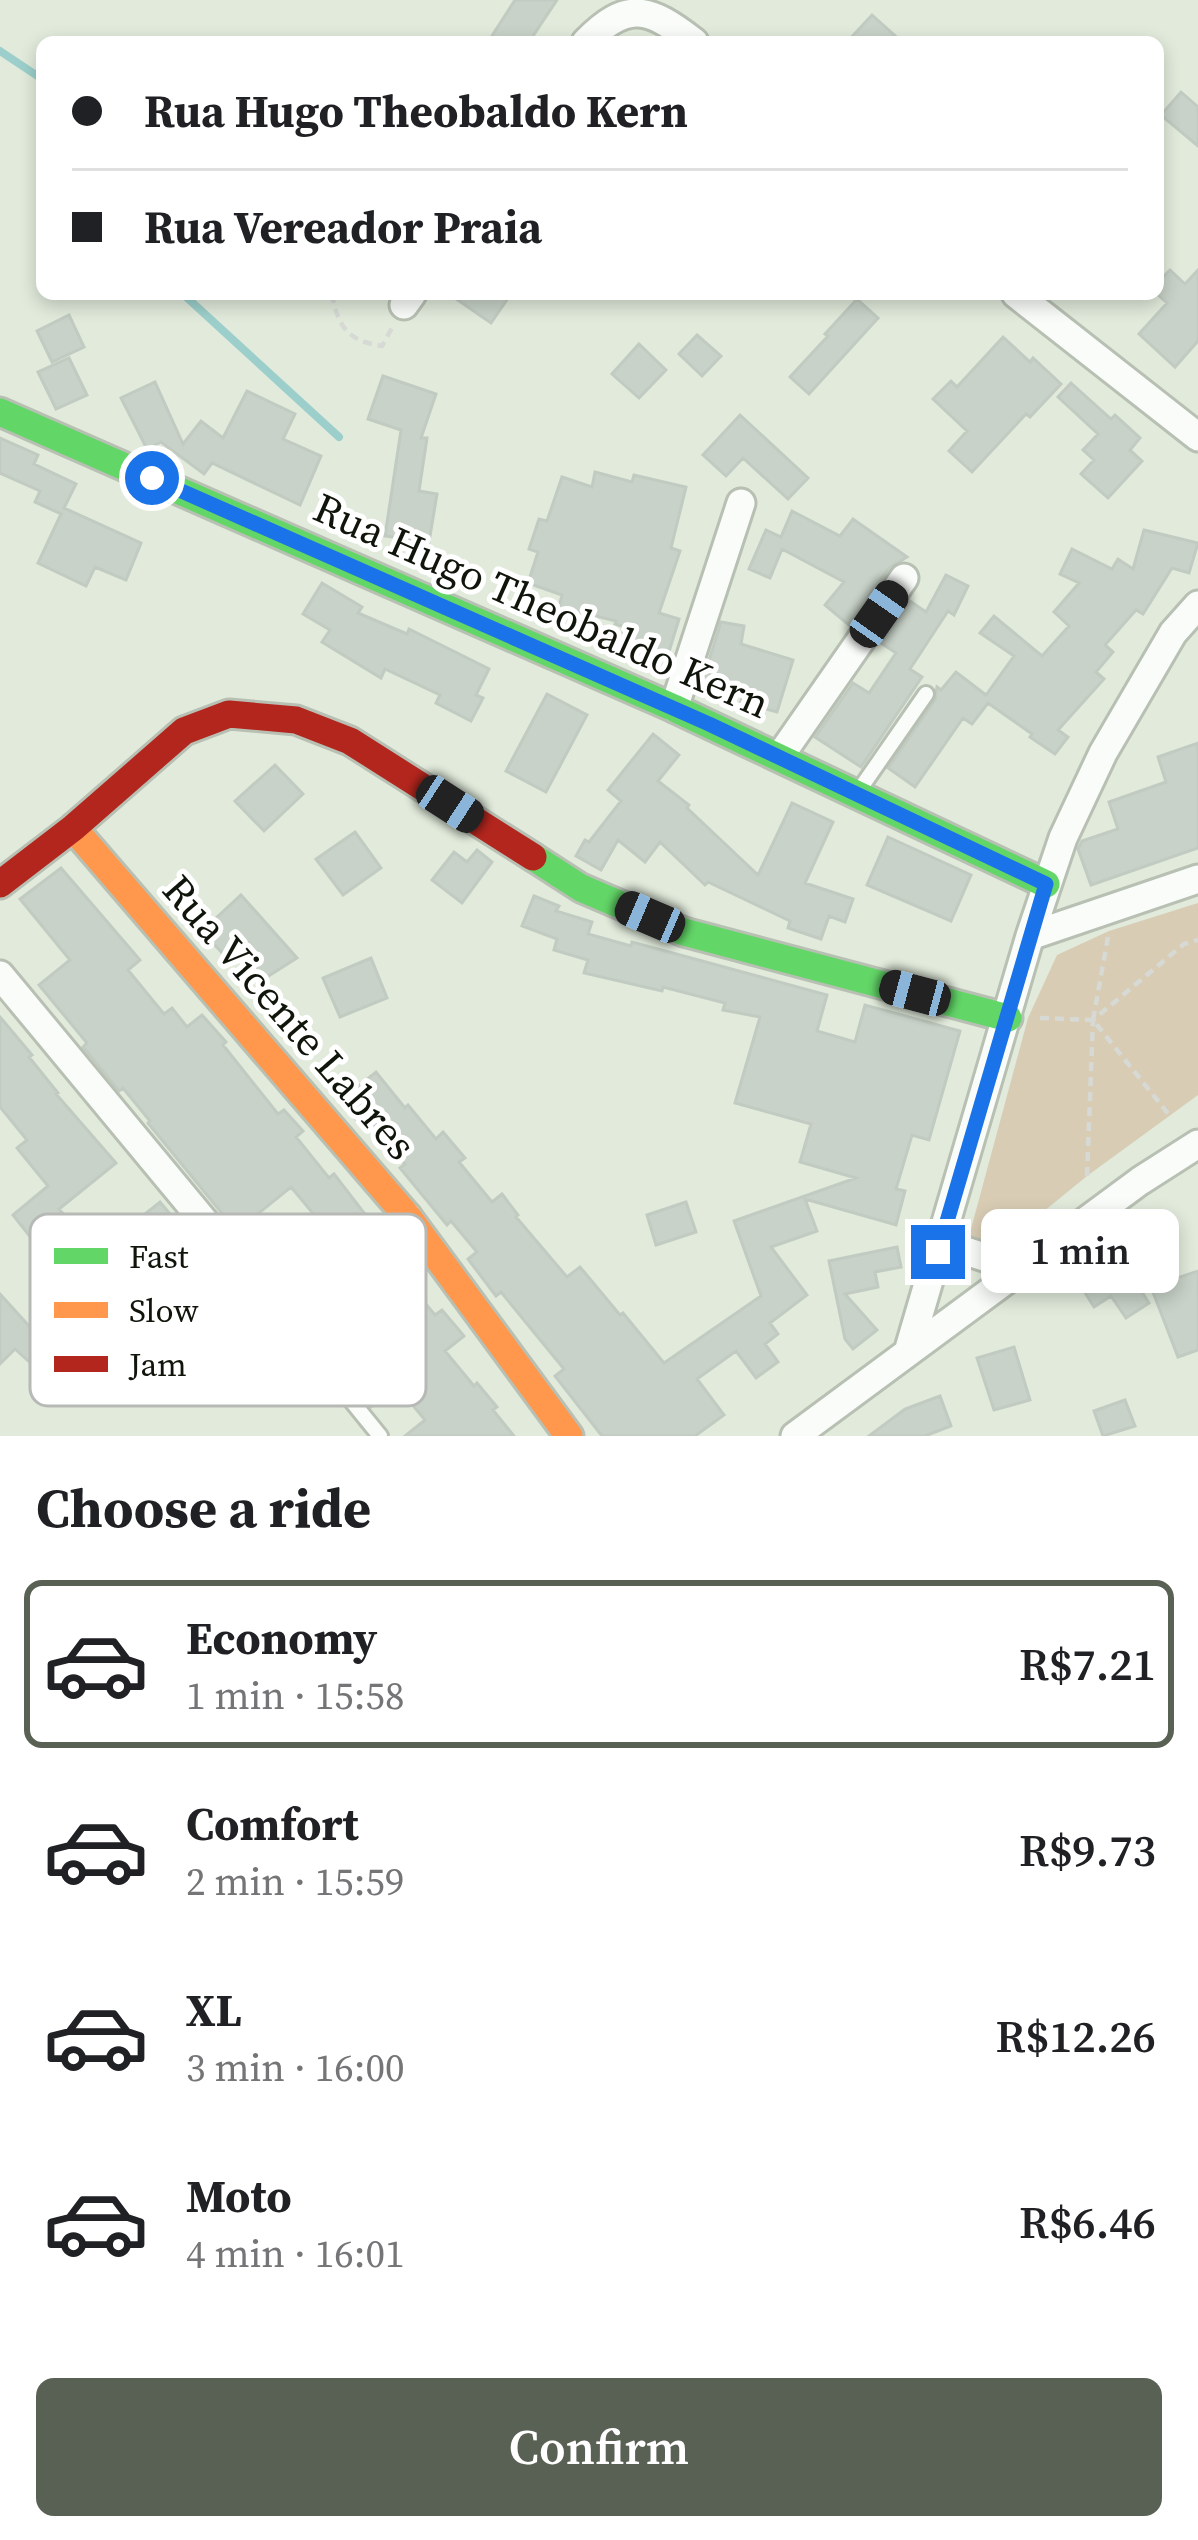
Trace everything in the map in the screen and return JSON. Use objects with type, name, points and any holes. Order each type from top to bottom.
[{"type":"street","points":[[590,36],[603,18],[626,8],[650,8],[686,36]]},
{"type":"street","points":[[1024,300],[1198,437]]},
{"type":"street","name":"Rua Hugo Theobaldo Kern","points":[[0,412],[674,708],[1046,884]]},
{"type":"street","points":[[674,708],[742,503]]},
{"type":"street","points":[[780,756],[904,578]]},
{"type":"street","points":[[908,1352],[1018,1018],[1030,935],[1063,838],[1103,753],[1174,633],[1198,605]]},
{"type":"street","points":[[0,884],[73,829],[184,731],[229,714],[296,720],[350,740],[580,888],[684,932],[1018,1018]]},
{"type":"street","name":"Rua Vicente Labres","points":[[73,829],[405,1214]]},
{"type":"street","points":[[1030,935],[1198,879]]},
{"type":"street","points":[[0,975],[197,1214]]},
{"type":"street","points":[[795,1436],[1140,1181],[1198,1144]]},
{"type":"street","name":"Rua Vicente Labres","points":[[426,1242],[569,1436]]},
{"type":"street","points":[[941,1243],[1021,1269]]},
{"type":"lane","points":[[857,793],[926,694]]},
{"type":"lane","points":[[355,1406],[380,1436]]},
{"type":"path","points":[[333,300],[336,320],[361,343],[382,346],[408,300]]},
{"type":"path","points":[[1087,1176],[1094,1019],[1109,931]]},
{"type":"path","points":[[1018,1018],[1094,1019],[1184,944],[1198,940]]},
{"type":"path","points":[[1094,1019],[1170,1116]]},
{"type":"shaded area","points":[[1198,903],[1198,1095],[999,1248],[968,1240],[1028,1018],[1057,955],[1109,931]]},
{"type":"building","points":[[515,0],[557,0],[533,36],[492,36]]},
{"type":"building","points":[[872,15],[895,36],[853,36]]},
{"type":"building","points":[[1181,92],[1198,107],[1198,146],[1164,118]]},
{"type":"building","points":[[1170,270],[1185,284],[1198,270],[1198,341],[1175,367],[1139,334],[1167,303],[1164,276]]},
{"type":"building","points":[[458,300],[507,300],[491,323]]},
{"type":"building","points":[[856,300],[878,318],[809,394],[790,377],[828,336],[825,334]]},
{"type":"building","points":[[69,315],[84,347],[52,362],[37,331]]},
{"type":"building","points":[[697,335],[721,356],[702,376],[679,354]]},
{"type":"building","points":[[1003,337],[1061,384],[972,472],[949,451],[967,431],[933,399],[951,381],[957,387]]},
{"type":"building","points":[[639,344],[666,370],[639,398],[612,374]]},
{"type":"building","points":[[69,358],[87,395],[56,409],[38,372]]},
{"type":"building","points":[[383,376],[436,394],[421,438],[427,438],[419,491],[437,494],[429,542],[385,536],[401,430],[368,419]]},
{"type":"building","points":[[155,382],[183,444],[201,421],[223,438],[247,391],[295,414],[283,439],[321,456],[300,505],[212,463],[204,474],[161,442],[147,449],[121,398]]},
{"type":"building","points":[[1071,383],[1140,438],[1130,450],[1142,461],[1108,498],[1081,474],[1094,460],[1083,450],[1098,434],[1058,397]]},
{"type":"building","points":[[740,415],[808,478],[788,499],[743,458],[726,476],[703,455]]},
{"type":"building","points":[[0,438],[38,455],[34,464],[76,484],[64,508],[141,543],[126,580],[95,567],[86,586],[38,563],[61,514],[35,502],[40,491],[0,473]]},
{"type":"building","points":[[595,472],[632,482],[634,475],[686,487],[671,548],[680,551],[659,613],[679,619],[667,658],[619,643],[625,627],[616,621],[559,607],[562,595],[528,583],[538,552],[529,549],[539,519],[547,521],[562,477],[592,487]]},
{"type":"building","points":[[792,511],[840,536],[853,519],[907,557],[889,568],[849,625],[825,605],[844,582],[782,549],[770,578],[749,569],[766,530],[781,537]]},
{"type":"building","points":[[1144,530],[1198,543],[1189,573],[1172,568],[1143,614],[1136,610],[1105,645],[1113,652],[1096,672],[1104,679],[1058,730],[1068,737],[1055,754],[988,703],[972,724],[963,718],[915,787],[888,768],[935,700],[937,687],[941,690],[956,672],[986,695],[1014,656],[980,633],[994,616],[1042,656],[1069,626],[1054,612],[1079,583],[1060,574],[1072,549],[1112,569],[1118,559],[1133,569]]},
{"type":"building","points":[[946,575],[968,586],[954,615],[948,611],[910,669],[922,677],[861,767],[815,737],[853,683],[869,693],[896,653],[881,643],[910,601],[926,612]]},
{"type":"building","points":[[322,583],[362,607],[358,613],[407,634],[409,629],[489,669],[476,695],[483,698],[471,721],[436,703],[440,695],[385,669],[381,678],[322,642],[330,630],[303,614]]},
{"type":"building","points":[[721,622],[744,626],[741,644],[793,660],[777,712],[741,702],[745,690],[702,683]]},
{"type":"building","points":[[547,694],[587,715],[546,792],[506,771]]},
{"type":"building","points":[[653,734],[679,755],[658,781],[689,805],[758,875],[792,803],[833,822],[805,883],[853,899],[845,922],[829,916],[821,939],[788,928],[790,921],[708,882],[705,885],[660,842],[645,862],[618,840],[601,870],[576,856],[621,801],[608,790]]},
{"type":"building","points":[[1198,743],[1198,848],[1091,885],[1078,849],[1082,841],[1118,829],[1109,802],[1166,782],[1158,757]]},
{"type":"building","points":[[275,765],[303,794],[264,831],[235,801]]},
{"type":"building","points":[[355,832],[381,868],[343,895],[316,859]]},
{"type":"building","points":[[888,837],[971,875],[951,921],[867,885]]},
{"type":"building","points":[[477,850],[492,862],[462,903],[432,880],[454,852],[467,862]]},
{"type":"building","points":[[61,868],[140,960],[128,970],[164,1014],[172,1008],[187,1027],[202,1015],[278,1114],[284,1110],[303,1131],[296,1137],[329,1178],[334,1174],[365,1214],[314,1214],[291,1187],[257,1214],[223,1214],[123,1088],[119,1091],[83,1047],[87,1043],[39,985],[70,960],[20,899]]},
{"type":"building","points":[[241,895],[297,958],[259,982],[232,951],[226,957],[202,931]]},
{"type":"building","points":[[534,896],[559,906],[556,911],[592,922],[588,934],[827,995],[817,1031],[855,1042],[865,1005],[960,1031],[929,1140],[912,1135],[896,1189],[905,1191],[896,1225],[805,1199],[817,1231],[771,1247],[807,1295],[770,1323],[778,1334],[765,1344],[778,1362],[756,1378],[736,1351],[697,1379],[724,1415],[695,1436],[602,1436],[555,1376],[564,1369],[468,1259],[477,1252],[451,1221],[447,1225],[400,1168],[405,1164],[365,1116],[358,1122],[340,1101],[376,1072],[436,1139],[443,1132],[465,1158],[459,1162],[492,1202],[502,1194],[567,1277],[580,1267],[664,1363],[761,1296],[734,1221],[856,1178],[800,1162],[811,1124],[735,1103],[760,1017],[723,1010],[725,1003],[663,987],[662,991],[584,973],[588,960],[554,950],[557,939],[522,926]]},
{"type":"building","points":[[371,958],[387,998],[340,1017],[323,978]]},
{"type":"building","points":[[0,1017],[56,1094],[116,1163],[59,1209],[63,1214],[30,1214],[30,1237],[13,1215],[48,1186],[17,1148],[27,1140],[0,1107]]},
{"type":"building","points":[[160,1202],[170,1214],[145,1214]]},
{"type":"building","points":[[686,1202],[696,1232],[656,1245],[647,1215]]},
{"type":"building","points":[[897,1247],[901,1267],[875,1272],[878,1287],[845,1294],[877,1330],[853,1349],[845,1339],[829,1261]]},
{"type":"building","points":[[1098,1256],[1119,1288],[1133,1278],[1149,1303],[1126,1318],[1111,1296],[1094,1307],[1072,1272]]},
{"type":"building","points":[[1198,1271],[1198,1350],[1178,1357],[1151,1287]]},
{"type":"building","points":[[0,1294],[30,1327],[30,1362],[15,1349],[0,1364]]},
{"type":"building","points":[[426,1304],[435,1315],[442,1310],[464,1336],[445,1351],[497,1407],[493,1410],[514,1436],[405,1436],[425,1420],[413,1406],[426,1406]]},
{"type":"building","points":[[1014,1347],[1030,1400],[994,1410],[977,1358]]},
{"type":"building","points":[[940,1396],[951,1426],[925,1436],[869,1436],[905,1409]]},
{"type":"building","points":[[1125,1400],[1135,1426],[1103,1436],[1094,1411]]},
{"type":"waterway","points":[[0,51],[36,75]]},
{"type":"waterway","points":[[190,300],[339,437]]},
{"type":"traffic: fast","points":[[0,412],[674,708],[1046,884]]},
{"type":"traffic: fast","points":[[533,857],[581,888],[684,932],[1008,1018]]},
{"type":"traffic: slow","points":[[73,828],[405,1214]]},
{"type":"traffic: slow","points":[[426,1242],[569,1436]]},
{"type":"traffic: jam","points":[[0,884],[73,828],[184,731],[229,714],[296,720],[350,741],[533,857]]},
{"type":"route","points":[[152,478],[709,724],[1046,884],[938,1252]]}]
